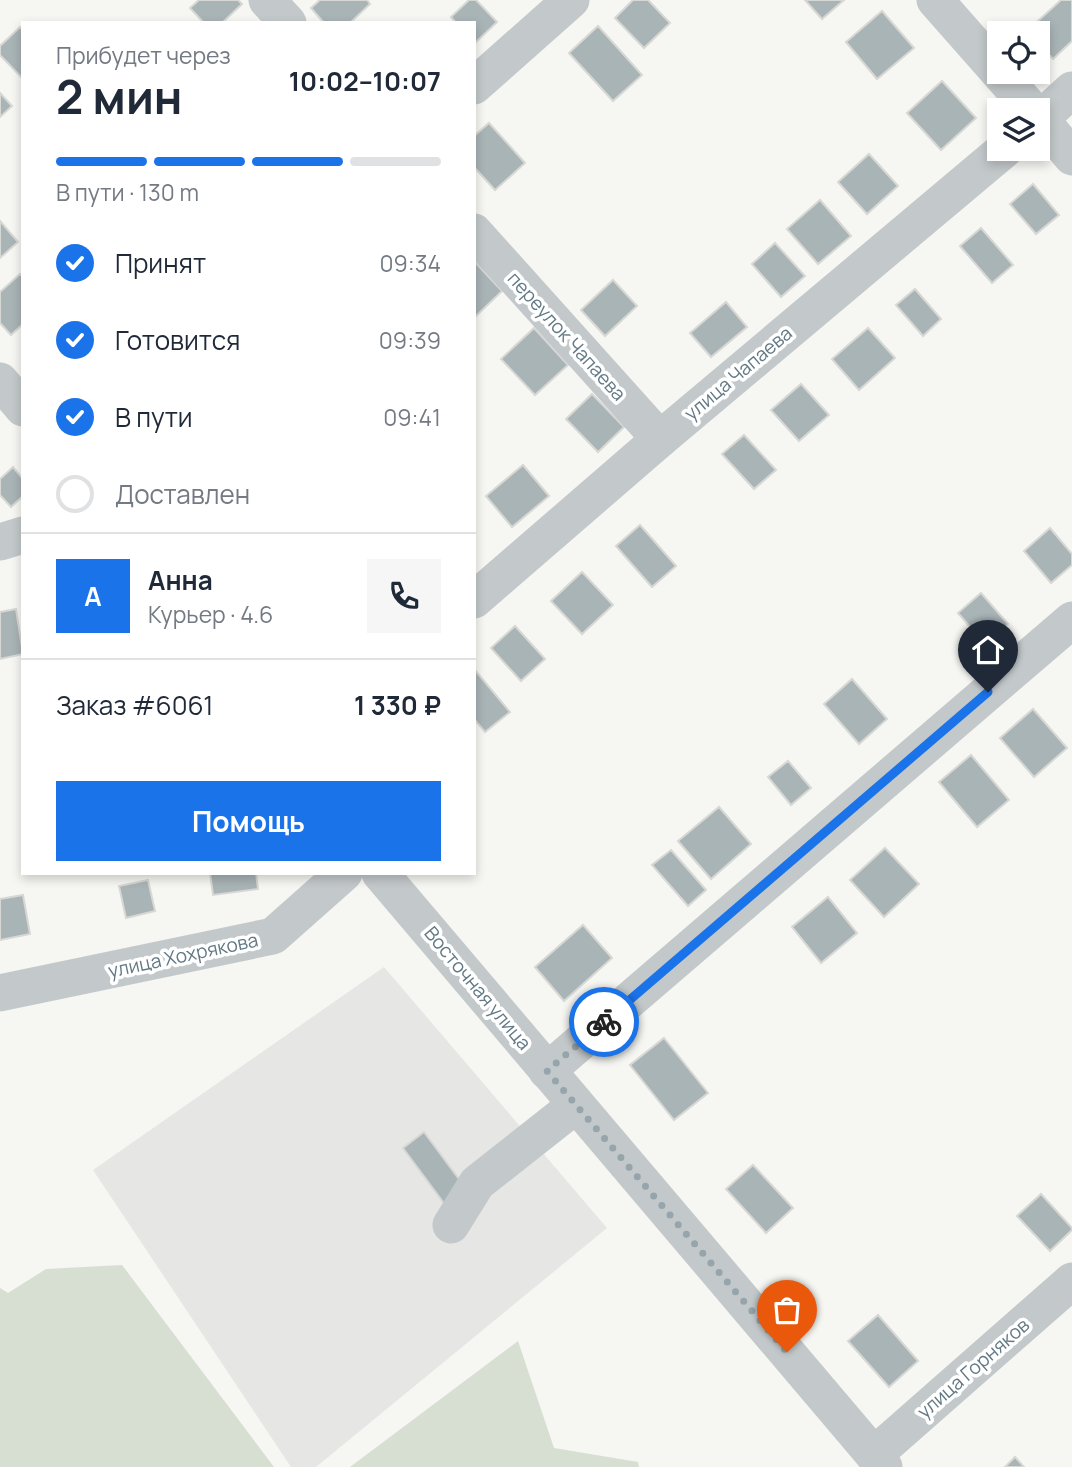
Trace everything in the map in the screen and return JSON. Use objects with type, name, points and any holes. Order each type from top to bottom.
[{"type":"street","points":[[268,0],[286,21]]},
{"type":"street","points":[[476,84],[571,0]]},
{"type":"street","points":[[935,0],[1020,98]]},
{"type":"street","points":[[1050,107],[1072,90]]},
{"type":"street","points":[[1050,132],[1072,157]]},
{"type":"street","name":"улица Чапаева","points":[[476,598],[990,161]]},
{"type":"street","name":"переулок Чапаева","points":[[476,234],[660,439]]},
{"type":"street","points":[[0,381],[21,406]]},
{"type":"street","points":[[0,542],[21,536]]},
{"type":"street","points":[[547,1071],[1072,620]]},
{"type":"street","name":"улица Хохрякова","points":[[0,993],[273,936],[342,875]]},
{"type":"street","name":"Восточная улица","points":[[382,875],[879,1461]]},
{"type":"street","points":[[452,1225],[477,1183],[576,1105]]},
{"type":"street","name":"улица Горняков","points":[[879,1461],[1072,1281]]},
{"type":"shaded area","points":[[384,967],[607,1228],[316,1467],[291,1467],[93,1170]]},
{"type":"shaded area","points":[[122,1265],[274,1467],[0,1467],[0,1288],[8,1293],[46,1269]]},
{"type":"shaded area","points":[[518,1341],[554,1448],[638,1462],[639,1467],[350,1467]]},
{"type":"building","points":[[199,0],[238,0],[242,4],[224,21],[202,21],[190,8]]},
{"type":"building","points":[[320,0],[367,0],[370,4],[352,21],[322,21],[311,8]]},
{"type":"building","points":[[469,0],[476,0],[497,22],[476,42],[476,21],[454,21],[451,17]]},
{"type":"building","points":[[633,0],[648,0],[670,23],[644,48],[615,18]]},
{"type":"building","points":[[805,0],[844,0],[822,19]]},
{"type":"building","points":[[1061,0],[1072,0],[1072,41],[1053,59],[1050,56],[1050,21],[1038,21]]},
{"type":"building","points":[[882,11],[914,48],[877,79],[846,42]]},
{"type":"building","points":[[598,26],[642,75],[613,101],[569,53]]},
{"type":"building","points":[[20,27],[21,77],[0,55],[0,46]]},
{"type":"building","points":[[942,81],[976,118],[941,150],[907,113]]},
{"type":"building","points":[[0,93],[12,106],[0,117]]},
{"type":"building","points":[[489,123],[525,163],[495,190],[476,169],[476,134]]},
{"type":"building","points":[[869,154],[898,186],[867,214],[838,182]]},
{"type":"building","points":[[1033,184],[1059,215],[1036,234],[1010,204]]},
{"type":"building","points":[[820,200],[851,236],[818,264],[787,229]]},
{"type":"building","points":[[0,221],[18,242],[0,258]]},
{"type":"building","points":[[981,228],[1013,265],[992,283],[960,246]]},
{"type":"building","points":[[775,243],[805,276],[781,297],[752,264]]},
{"type":"building","points":[[476,263],[502,291],[476,316]]},
{"type":"building","points":[[21,275],[21,326],[11,335],[0,323],[0,292]]},
{"type":"building","points":[[613,280],[637,306],[605,336],[581,310]]},
{"type":"building","points":[[915,289],[941,319],[923,336],[896,305]]},
{"type":"building","points":[[726,302],[747,327],[711,357],[690,333]]},
{"type":"building","points":[[534,328],[568,365],[535,395],[501,359]]},
{"type":"building","points":[[868,328],[895,358],[859,390],[832,359]]},
{"type":"building","points":[[801,384],[829,415],[799,441],[771,410]]},
{"type":"building","points":[[592,394],[624,427],[598,452],[566,419]]},
{"type":"building","points":[[744,435],[776,470],[754,489],[722,454]]},
{"type":"building","points":[[523,465],[549,496],[512,527],[486,496]]},
{"type":"building","points":[[13,467],[21,477],[21,498],[11,507],[0,495],[0,479]]},
{"type":"building","points":[[640,525],[676,566],[652,587],[616,546]]},
{"type":"building","points":[[1050,528],[1072,554],[1072,565],[1051,583],[1024,551]]},
{"type":"building","points":[[582,572],[613,605],[582,634],[551,601]]},
{"type":"building","points":[[981,593],[1008,624],[985,644],[958,613]]},
{"type":"building","points":[[16,609],[21,654],[0,659],[0,612]]},
{"type":"building","points":[[515,626],[545,659],[521,681],[491,648]]},
{"type":"building","points":[[476,671],[510,712],[485,732],[476,721]]},
{"type":"building","points":[[852,679],[887,719],[859,744],[824,704]]},
{"type":"building","points":[[1033,709],[1067,748],[1034,777],[1000,738]]},
{"type":"building","points":[[971,755],[1009,800],[977,827],[939,782]]},
{"type":"building","points":[[788,761],[811,788],[791,805],[768,777]]},
{"type":"building","points":[[719,807],[751,844],[711,879],[678,841]]},
{"type":"building","points":[[885,848],[919,884],[884,917],[850,880]]},
{"type":"building","points":[[671,850],[706,890],[688,906],[652,865]]},
{"type":"building","points":[[210,875],[256,875],[258,889],[213,895]]},
{"type":"building","points":[[148,880],[155,911],[126,918],[119,886]]},
{"type":"building","points":[[23,895],[30,934],[0,940],[0,899]]},
{"type":"building","points":[[828,897],[857,933],[821,963],[792,927]]},
{"type":"building","points":[[583,925],[612,958],[564,1001],[535,967]]},
{"type":"building","points":[[664,1038],[708,1093],[674,1120],[630,1065]]},
{"type":"building","points":[[424,1132],[467,1190],[446,1206],[403,1148]]},
{"type":"building","points":[[753,1165],[793,1208],[766,1233],[726,1189]]},
{"type":"building","points":[[1041,1194],[1072,1228],[1050,1251],[1017,1216]]},
{"type":"building","points":[[878,1315],[918,1361],[889,1387],[848,1341]]},
{"type":"building","points":[[1015,1457],[1024,1467],[1005,1467]]},
{"type":"way so far","points":[[604,1022],[547,1071],[787,1352]]},
{"type":"route","points":[[604,1022],[988,692]]}]
